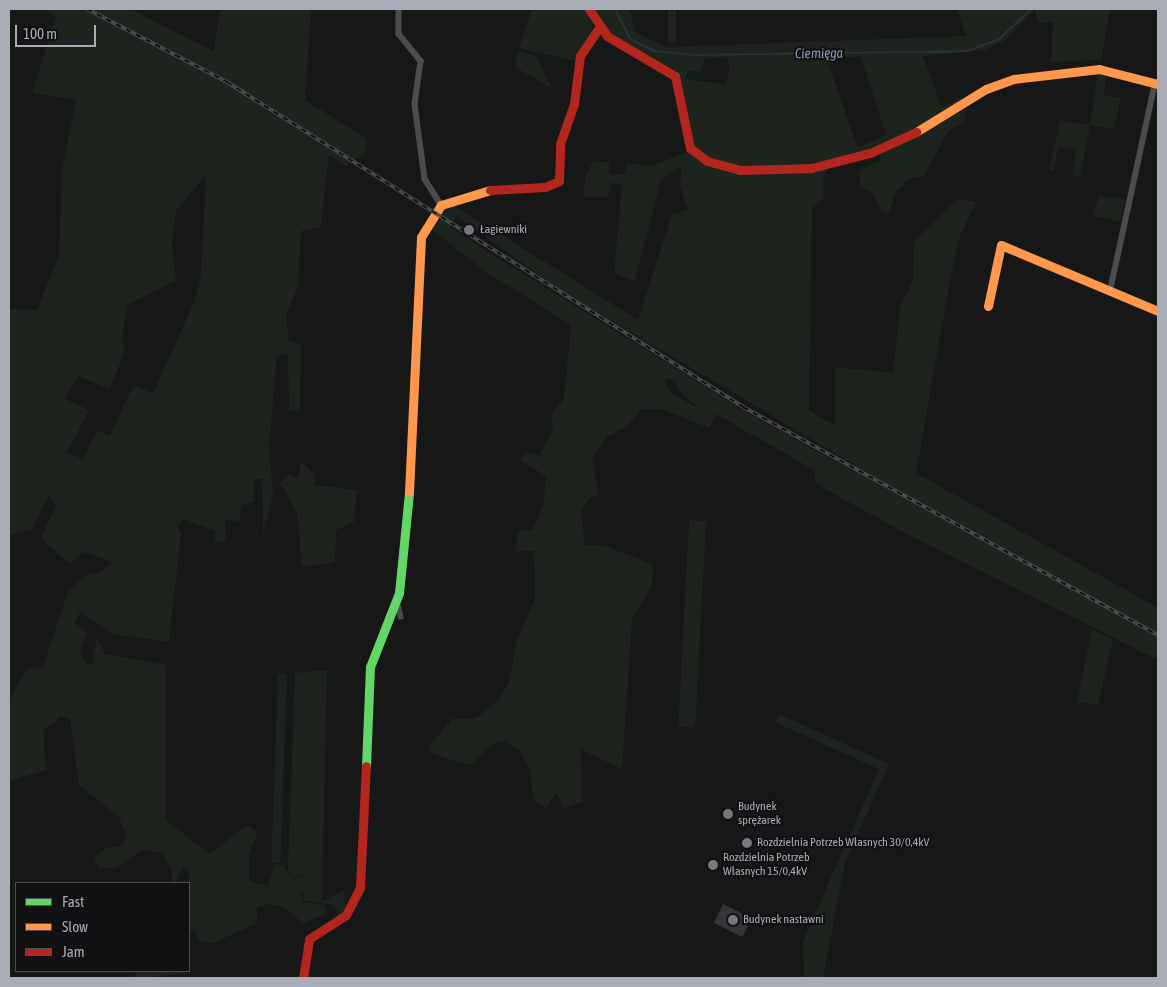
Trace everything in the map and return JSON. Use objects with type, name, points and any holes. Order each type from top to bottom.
[{"type":"street","points":[[399,9],[400,34],[420,61],[415,104],[425,179],[441,205]]},
{"type":"street","points":[[589,9],[599,28],[673,73],[685,137],[693,151],[715,164],[751,171],[811,168],[870,153],[908,136],[986,89],[1014,79],[1099,69],[1157,84],[1110,291]]},
{"type":"street","points":[[303,978],[310,939],[346,915],[359,893],[370,667],[397,600],[411,478],[421,237],[441,205],[486,190],[545,187],[560,181],[560,144],[574,104],[580,56],[599,28]]},
{"type":"street","points":[[988,306],[1001,245],[1158,311]]},
{"type":"street","points":[[397,600],[401,617]]},
{"type":"shaded area","points":[[43,9],[130,9],[214,51],[220,9],[311,9],[305,100],[367,139],[365,154],[345,166],[329,155],[321,227],[301,231],[298,286],[286,315],[289,340],[301,346],[300,411],[289,410],[288,355],[277,356],[269,446],[273,495],[263,534],[262,479],[254,479],[254,502],[241,506],[240,521],[225,520],[226,541],[215,542],[215,531],[184,519],[177,526],[181,535],[169,642],[113,634],[80,612],[75,623],[87,632],[80,653],[86,663],[92,664],[97,638],[105,654],[166,665],[166,820],[209,854],[248,825],[257,833],[249,854],[249,881],[268,886],[275,864],[284,866],[291,878],[301,876],[315,887],[302,875],[291,877],[288,869],[295,673],[327,670],[322,901],[344,891],[346,914],[339,917],[334,905],[304,901],[303,894],[311,888],[301,894],[303,902],[325,905],[327,914],[303,923],[283,907],[266,904],[257,908],[257,923],[213,943],[200,941],[194,930],[190,931],[189,869],[182,868],[177,882],[171,882],[172,870],[162,853],[143,849],[116,868],[100,869],[94,858],[105,849],[122,845],[127,838],[119,817],[79,785],[70,720],[61,716],[43,731],[46,770],[9,781],[9,701],[27,669],[43,666],[68,592],[85,575],[99,573],[113,562],[83,552],[70,564],[48,545],[41,537],[56,506],[49,495],[32,530],[9,535],[9,309],[37,310],[59,255],[62,171],[76,100],[32,93],[56,16]],"holes":[[[206,175],[201,274],[194,303],[153,393],[133,386],[110,435],[97,431],[83,459],[67,453],[89,410],[65,399],[78,376],[110,389],[125,351],[122,340],[127,305],[176,281],[172,246],[176,211]]]},
{"type":"shaded area","points":[[532,9],[586,9],[593,29],[576,61],[519,48]]},
{"type":"shaded area","points":[[591,9],[629,9],[636,33],[667,47],[966,36],[957,9],[1110,9],[1101,60],[1051,62],[1053,22],[1038,23],[1035,10],[1005,40],[985,50],[923,56],[942,108],[961,97],[967,99],[879,148],[830,162],[823,179],[824,197],[812,209],[809,411],[835,425],[835,367],[893,373],[900,308],[913,280],[914,241],[958,199],[976,202],[960,236],[950,280],[916,473],[1158,608],[1158,660],[903,532],[823,488],[815,481],[814,470],[716,414],[709,428],[662,409],[642,409],[627,426],[607,437],[592,458],[599,495],[588,499],[581,513],[585,545],[605,546],[653,564],[652,585],[632,619],[622,769],[581,749],[582,802],[564,808],[556,793],[546,809],[534,801],[529,766],[519,750],[504,741],[492,744],[471,765],[432,754],[427,749],[452,719],[475,719],[499,700],[509,683],[516,643],[535,599],[534,551],[515,551],[518,531],[533,529],[543,506],[546,476],[520,460],[527,452],[540,455],[553,429],[551,414],[564,399],[571,325],[488,273],[428,227],[441,205],[450,203],[638,320],[672,214],[688,210],[680,186],[682,166],[661,180],[635,281],[614,273],[622,184],[611,183],[608,197],[583,197],[586,174],[594,161],[609,162],[610,174],[625,174],[627,164],[652,165],[695,150],[686,136],[678,72],[606,32]],"holes":[[[726,57],[730,65],[726,84],[685,79],[688,71],[701,72],[705,59]],[[861,57],[886,135],[857,147],[827,59]],[[444,207],[557,288],[855,465],[853,471],[749,414],[472,242],[450,227],[456,216]],[[665,378],[677,381],[677,389],[700,409],[676,396],[666,387]]]},
{"type":"shaded area","points":[[668,9],[676,9],[676,42],[668,42]]},
{"type":"shaded area","points":[[518,51],[536,56],[552,89],[515,67]]},
{"type":"shaded area","points":[[1098,73],[1106,74],[1104,96],[1121,97],[1114,129],[1090,125]]},
{"type":"shaded area","points":[[967,108],[964,122],[948,132],[924,176],[911,178],[896,191],[889,213],[882,212],[872,193],[860,186],[860,170],[880,161],[880,152]]},
{"type":"shaded area","points":[[1060,121],[1090,125],[1080,176],[1072,175],[1076,150],[1058,147],[1054,171],[1049,170]]},
{"type":"shaded area","points":[[1099,196],[1125,199],[1120,222],[1093,216]]},
{"type":"shaded area","points":[[301,462],[314,474],[315,485],[357,490],[354,522],[336,530],[335,563],[302,566],[297,513],[280,483],[289,474],[298,478]]},
{"type":"shaded area","points":[[689,520],[706,521],[695,728],[678,727]]},
{"type":"shaded area","points":[[1092,629],[1113,640],[1098,705],[1077,702]]},
{"type":"shaded area","points":[[278,674],[287,674],[280,863],[271,863]]},
{"type":"shaded area","points":[[779,714],[889,764],[845,863],[823,978],[804,978],[803,941],[879,769],[776,723]]},
{"type":"shaded area","points":[[136,972],[185,972],[185,974],[134,978]]},
{"type":"building","name":"Budynek nastawni","points":[[723,904],[752,918],[743,937],[714,923]]},
{"type":"waterway","name":"Ciemięga","points":[[615,9],[630,39],[654,51],[693,55],[967,51],[998,40],[1031,9]]},
{"type":"railway","points":[[87,9],[227,82],[743,407],[1158,635]]},
{"type":"traffic: fast","points":[[366,766],[370,667],[399,593],[409,492]]},
{"type":"traffic: slow","points":[[916,132],[986,89],[1014,79],[1099,69],[1158,84]]},
{"type":"traffic: slow","points":[[409,492],[421,237],[441,205],[490,190]]},
{"type":"traffic: slow","points":[[988,306],[1001,245],[1158,311]]},
{"type":"traffic: jam","points":[[589,9],[607,36],[675,76],[690,148],[707,161],[740,170],[811,168],[870,153],[916,132]]},
{"type":"traffic: jam","points":[[490,190],[545,187],[559,181],[560,144],[574,104],[580,56],[599,28]]},
{"type":"traffic: jam","points":[[303,978],[309,939],[346,915],[360,887],[366,766]]},
{"type":"place","name":"Łagiewniki","points":[[469,230]]},
{"type":"place","name":"Budynek sprężarek","points":[[728,814]]},
{"type":"place","name":"Rozdzielnia Potrzeb Własnych 30/0,4kV","points":[[747,843]]},
{"type":"place","name":"Rozdzielnia Potrzeb Własnych 15/0,4kV","points":[[713,865]]},
{"type":"place","name":"Budynek nastawni","points":[[733,920]]}]
